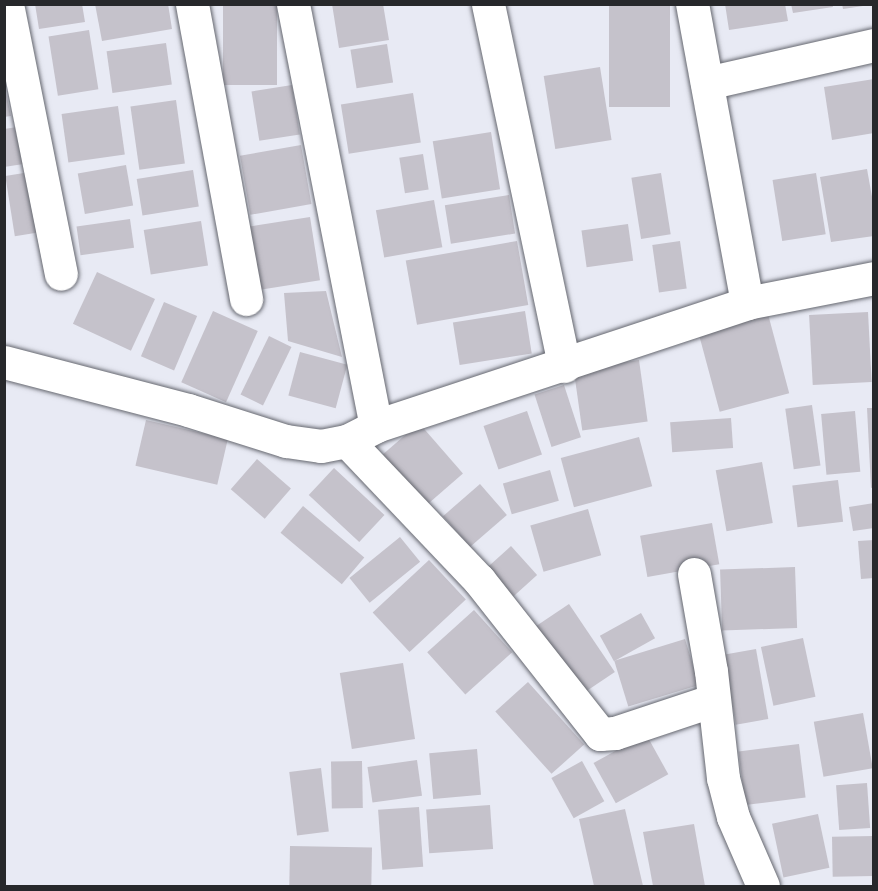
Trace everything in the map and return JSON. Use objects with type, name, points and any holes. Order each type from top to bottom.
[{"type":"street","points":[[7,4],[61,274]]},
{"type":"street","points":[[192,4],[246,299]]},
{"type":"street","points":[[293,4],[376,426]]},
{"type":"street","points":[[488,4],[564,366]]},
{"type":"street","points":[[692,4],[747,303]]},
{"type":"street","points":[[707,83],[873,45]]},
{"type":"street","points":[[4,362],[188,410],[286,441],[321,446],[347,441],[376,426],[564,366],[747,303],[873,278]]},
{"type":"street","points":[[347,441],[479,579],[600,735],[615,733],[714,700]]},
{"type":"street","points":[[694,574],[714,700],[723,778],[733,817],[763,886]]},
{"type":"building","points":[[35,4],[82,4],[85,22],[39,29]]},
{"type":"building","points":[[95,4],[168,4],[172,29],[102,41]]},
{"type":"building","points":[[223,4],[277,4],[277,85],[223,85]]},
{"type":"building","points":[[332,4],[383,4],[389,40],[339,48]]},
{"type":"building","points":[[609,4],[670,4],[670,107],[609,107]]},
{"type":"building","points":[[725,4],[785,4],[788,21],[729,30]]},
{"type":"building","points":[[791,4],[832,4],[833,7],[793,13]]},
{"type":"building","points":[[842,4],[863,4],[863,6],[843,9]]},
{"type":"building","points":[[89,30],[98,89],[58,96],[49,36]]},
{"type":"building","points":[[166,43],[172,85],[112,93],[107,51]]},
{"type":"building","points":[[387,44],[393,83],[357,88],[350,50]]},
{"type":"building","points":[[600,67],[612,140],[555,149],[544,76]]},
{"type":"building","points":[[874,79],[874,133],[832,140],[824,87]]},
{"type":"building","points":[[4,83],[11,116],[4,117]]},
{"type":"building","points":[[292,85],[300,134],[259,141],[252,91]]},
{"type":"building","points":[[413,93],[421,142],[349,154],[341,104]]},
{"type":"building","points":[[176,100],[185,163],[139,170],[130,106]]},
{"type":"building","points":[[118,106],[125,155],[68,162],[62,114]]},
{"type":"building","points":[[24,126],[30,163],[4,167],[4,129]]},
{"type":"building","points":[[491,132],[500,189],[442,199],[433,141]]},
{"type":"building","points":[[301,145],[311,204],[250,215],[240,156]]},
{"type":"building","points":[[423,154],[429,190],[405,193],[399,158]]},
{"type":"building","points":[[126,165],[133,205],[85,214],[78,174]]},
{"type":"building","points":[[867,169],[874,208],[874,236],[831,242],[820,177]]},
{"type":"building","points":[[193,170],[199,207],[142,215],[137,179]]},
{"type":"building","points":[[30,172],[40,232],[15,236],[5,176]]},
{"type":"building","points":[[661,173],[671,234],[641,239],[631,178]]},
{"type":"building","points":[[816,173],[826,234],[782,241],[773,180]]},
{"type":"building","points":[[509,195],[515,234],[451,244],[445,205]]},
{"type":"building","points":[[434,200],[442,247],[384,258],[376,210]]},
{"type":"building","points":[[310,217],[320,280],[254,291],[244,227]]},
{"type":"building","points":[[130,219],[134,248],[81,255],[77,227]]},
{"type":"building","points":[[201,221],[208,265],[151,275],[144,230]]},
{"type":"building","points":[[628,224],[633,261],[587,267],[581,231]]},
{"type":"building","points":[[517,241],[528,305],[417,325],[406,261]]},
{"type":"building","points":[[680,241],[687,289],[659,292],[652,245]]},
{"type":"building","points":[[97,272],[155,299],[131,351],[73,324]]},
{"type":"building","points":[[326,291],[342,357],[288,341],[284,293]]},
{"type":"building","points":[[164,302],[197,316],[174,370],[141,356]]},
{"type":"building","points":[[213,311],[258,331],[226,402],[181,382]]},
{"type":"building","points":[[525,311],[532,353],[460,365],[453,322]]},
{"type":"building","points":[[868,312],[872,382],[813,385],[809,315]]},
{"type":"building","points":[[768,314],[789,393],[720,412],[698,333]]},
{"type":"building","points":[[269,336],[291,347],[263,405],[241,394]]},
{"type":"building","points":[[300,352],[347,365],[336,408],[288,395]]},
{"type":"building","points":[[639,360],[648,421],[582,431],[574,369]]},
{"type":"building","points":[[564,385],[581,437],[552,447],[535,395]]},
{"type":"building","points":[[812,405],[820,465],[794,469],[785,409]]},
{"type":"building","points":[[867,408],[874,408],[874,487],[871,488]]},
{"type":"building","points":[[527,411],[542,454],[498,469],[484,426]]},
{"type":"building","points":[[855,411],[860,472],[826,475],[821,414]]},
{"type":"building","points":[[731,418],[733,448],[672,452],[670,422]]},
{"type":"building","points":[[146,420],[228,439],[217,485],[135,466]]},
{"type":"building","points":[[419,423],[463,474],[423,508],[379,458]]},
{"type":"building","points":[[639,437],[652,486],[574,507],[561,458]]},
{"type":"building","points":[[257,459],[291,489],[265,519],[231,489]]},
{"type":"building","points":[[762,462],[773,523],[726,531],[716,470]]},
{"type":"building","points":[[334,468],[384,515],[359,542],[309,495]]},
{"type":"building","points":[[550,470],[559,501],[512,514],[503,484]]},
{"type":"building","points":[[838,480],[843,522],[797,527],[792,486]]},
{"type":"building","points":[[480,484],[507,515],[470,547],[443,516]]},
{"type":"building","points":[[874,503],[874,528],[853,531],[849,507]]},
{"type":"building","points":[[303,506],[364,557],[342,584],[281,533]]},
{"type":"building","points":[[588,509],[601,555],[544,572],[530,526]]},
{"type":"building","points":[[712,523],[719,564],[647,577],[640,536]]},
{"type":"building","points":[[400,537],[420,562],[370,603],[349,578]]},
{"type":"building","points":[[874,540],[874,578],[861,579],[858,541]]},
{"type":"building","points":[[511,546],[537,575],[513,596],[487,567]]},
{"type":"building","points":[[429,560],[466,599],[410,652],[373,613]]},
{"type":"building","points":[[795,567],[797,628],[722,631],[720,570]]},
{"type":"building","points":[[569,604],[615,672],[582,694],[536,626]]},
{"type":"building","points":[[474,610],[512,652],[465,695],[427,652]]},
{"type":"building","points":[[641,613],[655,638],[614,661],[600,636]]},
{"type":"building","points":[[803,638],[815,697],[773,706],[761,647]]},
{"type":"building","points":[[685,639],[699,685],[628,707],[614,661]]},
{"type":"building","points":[[756,649],[768,719],[736,725],[724,655]]},
{"type":"building","points":[[403,663],[415,739],[352,749],[340,673]]},
{"type":"building","points":[[528,682],[584,744],[552,774],[495,711]]},
{"type":"building","points":[[863,713],[873,768],[823,777],[814,722]]},
{"type":"building","points":[[646,734],[668,774],[616,803],[594,763]]},
{"type":"building","points":[[799,744],[806,798],[745,805],[738,751]]},
{"type":"building","points":[[477,749],[481,795],[433,799],[429,753]]},
{"type":"building","points":[[417,760],[422,796],[372,803],[367,767]]},
{"type":"building","points":[[362,761],[363,808],[332,809],[331,762]]},
{"type":"building","points":[[582,761],[604,801],[574,818],[551,778]]},
{"type":"building","points":[[321,768],[329,832],[297,835],[289,772]]},
{"type":"building","points":[[867,783],[870,828],[839,830],[836,785]]},
{"type":"building","points":[[490,805],[493,849],[429,853],[426,809]]},
{"type":"building","points":[[419,807],[423,867],[382,870],[378,810]]},
{"type":"building","points":[[625,809],[643,886],[594,886],[579,819]]},
{"type":"building","points":[[818,814],[829,868],[783,878],[772,824]]},
{"type":"building","points":[[694,824],[705,886],[653,886],[643,832]]},
{"type":"building","points":[[873,836],[874,876],[833,877],[832,837]]},
{"type":"building","points":[[290,846],[372,847],[371,886],[289,886]]}]
